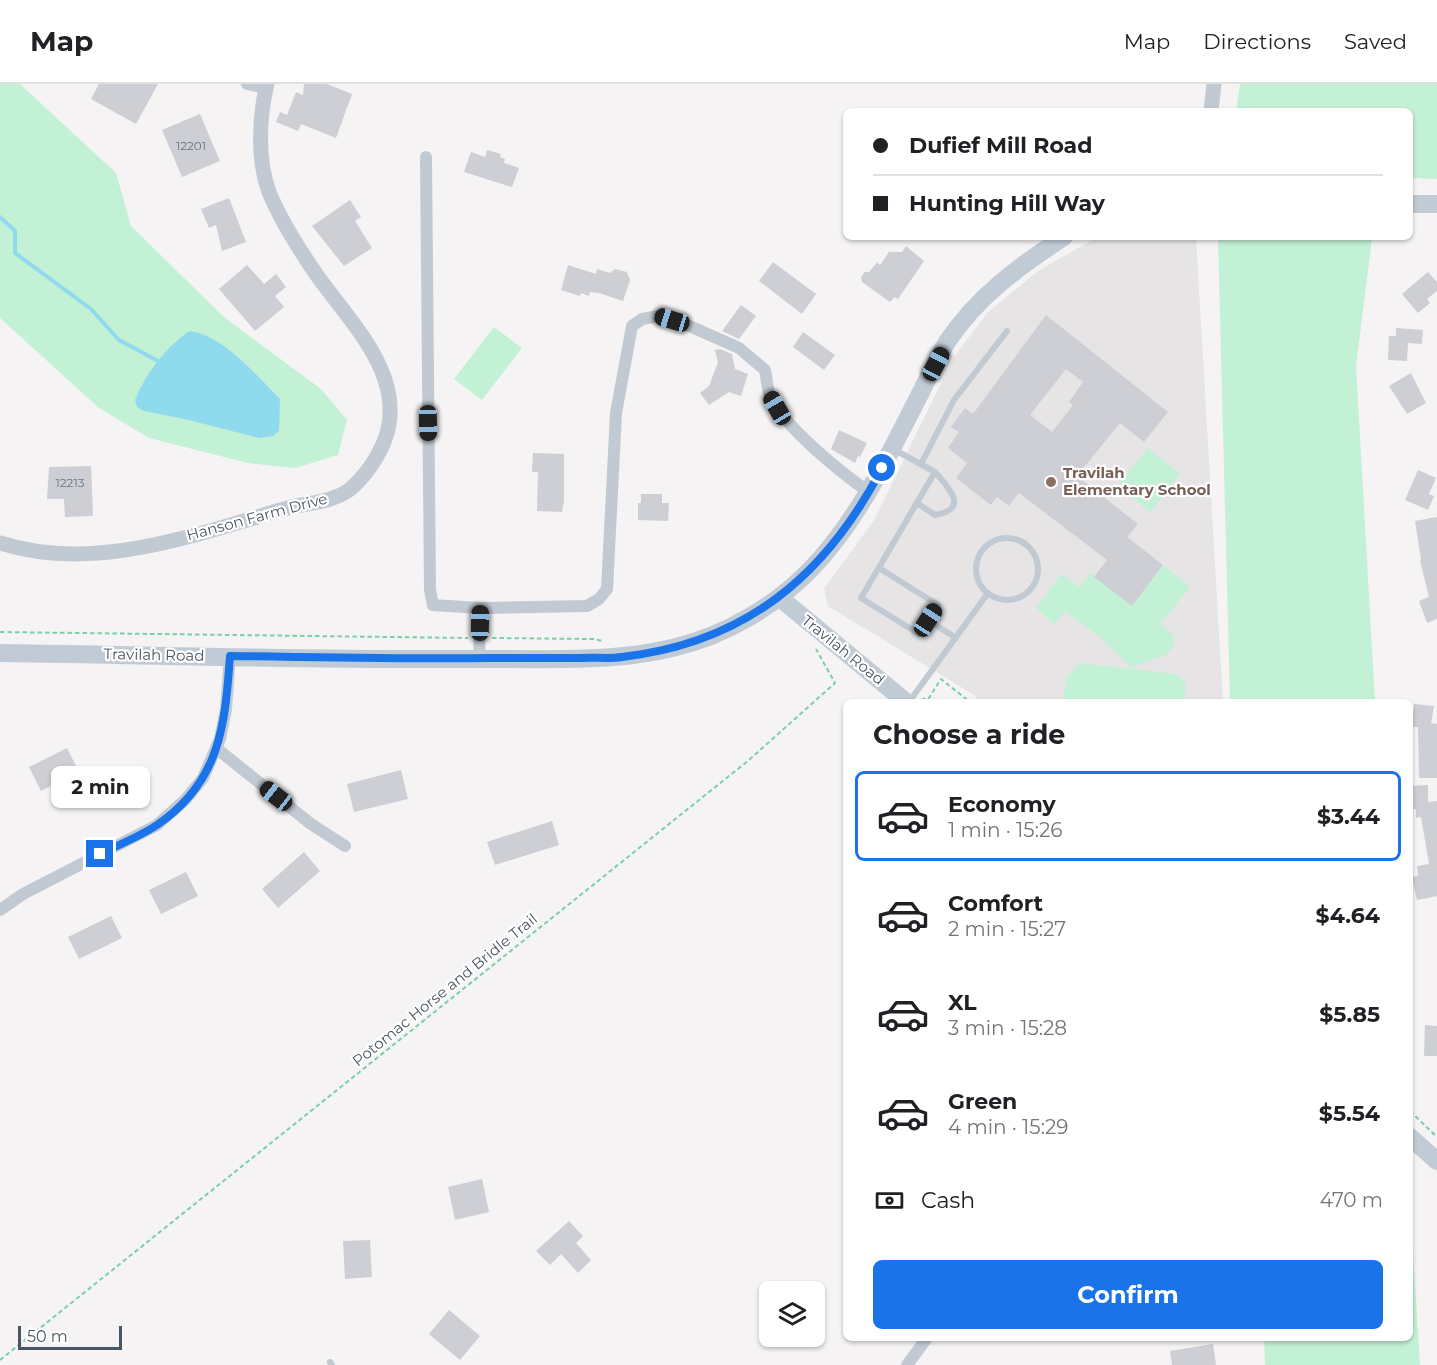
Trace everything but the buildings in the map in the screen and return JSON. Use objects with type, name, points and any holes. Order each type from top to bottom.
[{"type":"main road","points":[[1413,204],[1437,204]]},
{"type":"main road","points":[[780,598],[812,569],[851,520],[869,492],[946,343],[975,306],[1017,268],[1059,240]]},
{"type":"main road","name":"Travilah Road","points":[[0,653],[479,658],[621,657],[676,648],[710,636],[746,619],[780,598],[910,699]]},
{"type":"main road","points":[[1413,1139],[1436,1157]]},
{"type":"street","points":[[247,84],[266,86]]},
{"type":"street","points":[[1211,108],[1214,84]]},
{"type":"street","name":"Hanson Farm Drive","points":[[0,543],[55,554],[86,554],[123,551],[179,539],[285,508],[325,500],[348,490],[379,454],[390,422],[390,399],[383,370],[360,332],[314,271],[289,232],[269,191],[261,152],[261,124],[266,86]]},
{"type":"street","points":[[426,157],[430,590],[433,606],[480,608],[587,606],[608,590],[616,413],[632,326],[642,319],[659,316],[685,324],[739,348],[765,370],[769,395],[777,408],[811,444],[869,492]]},
{"type":"street","points":[[479,658],[480,608]]},
{"type":"street","points":[[0,910],[24,894],[157,825],[186,799],[203,778],[220,739],[226,710],[230,656]]},
{"type":"street","points":[[216,748],[311,824],[345,846]]},
{"type":"street","points":[[907,1365],[925,1341]]},
{"type":"lane","points":[[921,464],[954,400],[1007,332]]},
{"type":"lane","points":[[892,448],[935,472],[952,490],[953,506],[946,513],[935,515],[917,503]]},
{"type":"lane","points":[[879,568],[938,605],[920,634],[861,598],[935,472]]},
{"type":"lane","points":[[1004,538],[1016,539],[1027,545],[1034,555],[1037,567],[1036,579],[1029,590],[1018,597],[1007,599],[988,593],[979,582],[976,571],[977,560],[982,549],[992,541],[1004,538]]},
{"type":"lane","points":[[910,699],[988,593]]},
{"type":"lane","points":[[928,620],[956,638]]},
{"type":"path","points":[[0,632],[592,639],[606,642]]},
{"type":"path","name":"Potomac Horse and Bridle Trail","points":[[0,1360],[749,760],[835,682],[812,641]]},
{"type":"path","points":[[928,699],[941,679],[966,699]]},
{"type":"path","points":[[1413,1114],[1437,1137]]},
{"type":"shaded area","name":"Travilah Elementary School","points":[[1092,240],[1196,240],[1223,699],[978,699],[828,606],[824,589],[874,520],[954,357],[988,312],[1038,271]]},
{"type":"green space","points":[[0,84],[20,84],[116,173],[131,226],[225,318],[321,389],[347,420],[338,455],[295,468],[248,463],[149,438],[99,408],[0,318]]},
{"type":"green space","points":[[1240,84],[1437,84],[1437,179],[1413,178],[1413,108],[1236,108]]},
{"type":"green space","points":[[1218,240],[1372,240],[1356,366],[1375,699],[1230,699]]},
{"type":"green space","points":[[494,327],[522,348],[482,400],[454,379]]},
{"type":"green space","points":[[1148,448],[1180,474],[1150,512],[1117,486]]},
{"type":"green space","points":[[1163,565],[1190,587],[1160,624],[1173,635],[1174,645],[1166,655],[1131,667],[1101,638],[1065,611],[1054,624],[1036,608],[1061,574],[1079,587],[1090,573],[1132,606]]},
{"type":"green space","points":[[1079,663],[1176,674],[1186,683],[1184,699],[1063,699],[1067,678]]},
{"type":"green space","points":[[1413,1251],[1420,1365],[1265,1365],[1264,1341],[1413,1341]]},
{"type":"water","points":[[189,331],[202,334],[226,348],[250,368],[280,399],[279,431],[273,436],[259,438],[144,411],[137,407],[135,400],[151,371],[164,353]]},
{"type":"waterway","points":[[0,217],[15,231],[15,253],[91,309],[119,340],[158,361]]},
{"type":"place","name":"Travilah Elementary School","points":[[1051,482]]},
{"type":"route","points":[[100,854],[157,825],[186,799],[203,778],[220,739],[226,710],[230,656],[411,659],[621,657],[676,648],[710,636],[746,619],[780,598],[812,569],[851,520],[882,468]]}]
